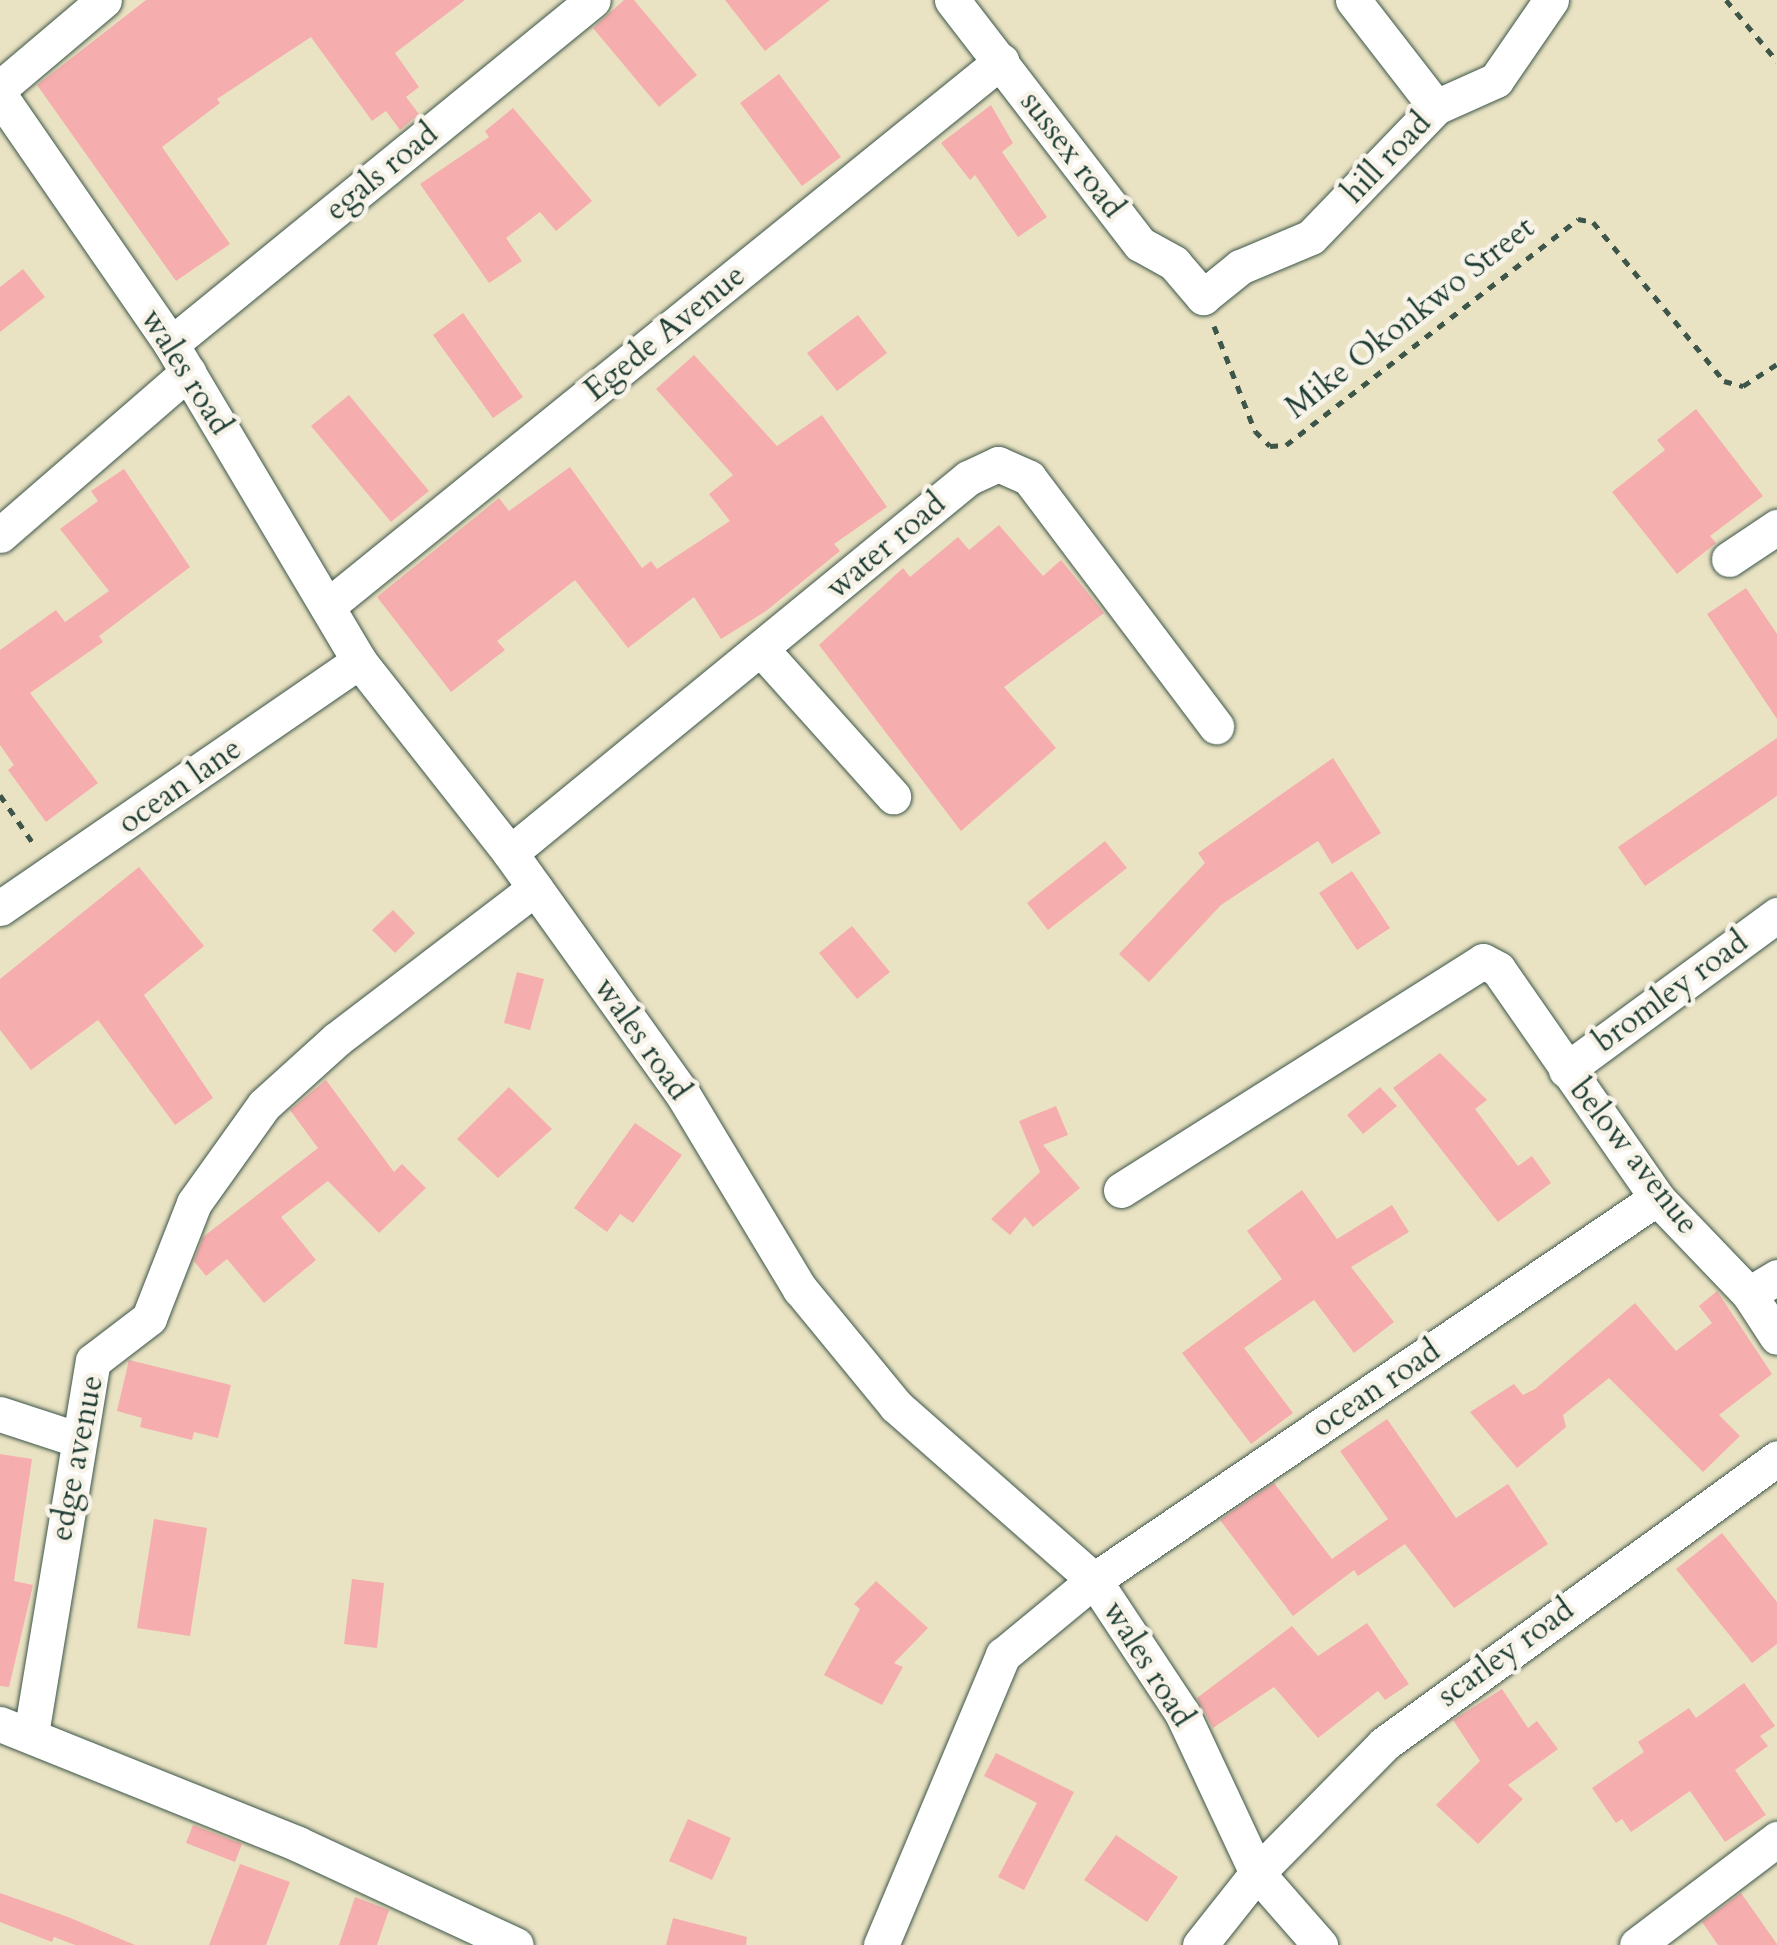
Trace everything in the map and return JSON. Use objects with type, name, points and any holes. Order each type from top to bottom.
[{"type":"street","points":[[0,88],[104,0]]},
{"type":"street","name":"egals road","points":[[0,535],[180,358],[593,0]]},
{"type":"street","name":"sussex road","points":[[952,0],[1140,244],[1174,264],[1203,297]]},
{"type":"street","points":[[1353,0],[1436,106]]},
{"type":"street","name":"hill road","points":[[1203,297],[1240,267],[1311,237],[1436,106],[1496,80],[1551,0]]},
{"type":"street","name":"Egede Avenue","points":[[328,604],[1001,61]]},
{"type":"street","name":"wales road","points":[[0,96],[180,358],[359,661],[510,853],[682,1093],[800,1290],[896,1406],[1094,1580],[1182,1713],[1256,1874],[1320,1945]]},
{"type":"street","name":"water road","points":[[510,853],[968,478],[998,464],[1030,478],[1216,726]]},
{"type":"street","points":[[1729,559],[1777,527]]},
{"type":"street","points":[[761,650],[893,796]]},
{"type":"street","name":"ocean lane","points":[[0,908],[54,875],[359,661]]},
{"type":"street","name":"edge avenue","points":[[16,1729],[93,1361],[149,1318],[194,1203],[264,1105],[337,1039],[535,888]]},
{"type":"street","name":"bromley road","points":[[1566,1070],[1777,915]]},
{"type":"street","name":"below avenue","points":[[1121,1190],[1483,961],[1498,970],[1658,1198],[1763,1286],[1777,1337]]},
{"type":"street","name":"ocean road","points":[[881,1945],[1002,1655],[1094,1580],[1658,1198]]},
{"type":"street","points":[[0,1414],[76,1439]]},
{"type":"street","name":"scarley road","points":[[1200,1945],[1256,1874],[1384,1744],[1777,1458]]},
{"type":"street","points":[[16,1729],[146,1788],[298,1844],[505,1943]]},
{"type":"street","points":[[1637,1945],[1777,1840]]},
{"type":"path","points":[[1726,0],[1777,61]]},
{"type":"path","name":"Mike Okonkwo Street","points":[[1203,297],[1255,431],[1270,446],[1286,445],[1578,220],[1594,222],[1724,381],[1743,386],[1777,364]]},
{"type":"path","points":[[0,795],[54,875]]},
{"type":"building","points":[[146,0],[465,0],[395,53],[419,87],[406,97],[419,114],[400,130],[386,111],[372,121],[311,37],[217,99],[220,103],[162,147],[230,244],[176,281],[37,85]]},
{"type":"building","points":[[624,0],[634,0],[697,75],[659,107],[593,28]]},
{"type":"building","points":[[725,0],[830,0],[765,51]]},
{"type":"building","points":[[779,74],[841,157],[802,186],[740,103]]},
{"type":"building","points":[[991,105],[1013,143],[1002,152],[1047,217],[1018,237],[975,175],[970,180],[941,143]]},
{"type":"building","points":[[513,108],[592,201],[556,231],[540,212],[506,238],[522,261],[489,283],[420,184],[489,137],[485,131]]},
{"type":"building","points":[[23,269],[45,297],[0,332],[0,287]]},
{"type":"building","points":[[463,313],[523,397],[493,418],[433,335]]},
{"type":"building","points":[[858,315],[887,353],[837,391],[807,353]]},
{"type":"building","points":[[694,355],[777,446],[822,415],[887,507],[834,544],[840,551],[766,611],[721,639],[694,597],[628,648],[575,580],[497,641],[505,650],[451,692],[377,597],[499,498],[509,511],[570,467],[642,568],[651,561],[657,569],[730,521],[709,494],[733,475],[656,389]]},
{"type":"building","points":[[349,395],[429,491],[391,522],[311,426]]},
{"type":"building","points":[[1696,409],[1763,496],[1710,536],[1716,543],[1677,574],[1612,492],[1665,450],[1657,440]]},
{"type":"building","points":[[124,469],[190,567],[99,636],[103,642],[30,693],[98,783],[46,822],[8,770],[14,765],[0,745],[0,650],[56,610],[65,622],[109,591],[60,529],[98,501],[91,491]]},
{"type":"building","points":[[999,525],[1043,576],[1061,560],[1104,613],[1004,687],[1056,748],[961,831],[819,645],[903,568],[910,577],[958,537],[969,550]]},
{"type":"building","points":[[1746,588],[1777,634],[1777,719],[1707,614]]},
{"type":"building","points":[[1777,738],[1777,796],[1645,886],[1618,847]]},
{"type":"building","points":[[1333,758],[1381,833],[1332,864],[1318,841],[1221,905],[1149,982],[1119,954],[1205,863],[1198,853]]},
{"type":"building","points":[[1105,841],[1127,868],[1048,930],[1027,903]]},
{"type":"building","points":[[139,867],[204,946],[144,995],[213,1098],[175,1125],[98,1020],[31,1070],[0,1030],[0,979]]},
{"type":"building","points":[[1352,871],[1390,928],[1357,950],[1319,893]]},
{"type":"building","points":[[393,910],[415,933],[395,953],[372,930]]},
{"type":"building","points":[[852,926],[890,972],[857,999],[819,953]]},
{"type":"building","points":[[517,972],[544,979],[530,1030],[504,1023]]},
{"type":"building","points":[[1440,1053],[1487,1100],[1475,1109],[1518,1166],[1532,1156],[1551,1183],[1498,1222],[1393,1088]]},
{"type":"building","points":[[326,1080],[394,1172],[402,1164],[426,1188],[379,1233],[328,1181],[281,1217],[316,1260],[264,1303],[227,1259],[206,1276],[194,1261],[203,1237],[318,1148],[290,1110]]},
{"type":"building","points":[[509,1087],[552,1129],[498,1178],[457,1139]]},
{"type":"building","points":[[1380,1087],[1397,1106],[1363,1134],[1347,1115]]},
{"type":"building","points":[[1056,1106],[1068,1135],[1043,1145],[1080,1188],[1033,1227],[1025,1217],[1010,1235],[991,1219],[1040,1172],[1019,1121]]},
{"type":"building","points":[[635,1123],[682,1155],[633,1223],[620,1214],[607,1232],[574,1208]]},
{"type":"building","points":[[1302,1190],[1337,1239],[1392,1205],[1409,1232],[1351,1267],[1394,1322],[1354,1353],[1314,1300],[1244,1348],[1293,1413],[1251,1444],[1182,1353],[1282,1279],[1247,1231]]},
{"type":"building","points":[[1717,1291],[1772,1374],[1719,1415],[1740,1436],[1703,1472],[1609,1378],[1563,1415],[1566,1427],[1517,1468],[1470,1412],[1514,1384],[1523,1395],[1535,1389],[1635,1303],[1676,1351],[1712,1323],[1699,1306]]},
{"type":"building","points":[[129,1360],[231,1385],[218,1438],[194,1432],[192,1440],[140,1427],[142,1418],[117,1411]]},
{"type":"building","points":[[1387,1419],[1456,1518],[1508,1484],[1548,1544],[1454,1608],[1405,1544],[1358,1576],[1354,1570],[1293,1616],[1220,1520],[1274,1483],[1332,1559],[1388,1519],[1340,1451]]},
{"type":"building","points":[[0,1454],[32,1459],[14,1581],[33,1585],[9,1687],[0,1686]]},
{"type":"building","points":[[154,1519],[207,1528],[190,1636],[137,1628]]},
{"type":"building","points":[[1722,1533],[1777,1602],[1777,1644],[1752,1663],[1676,1569]]},
{"type":"building","points":[[352,1579],[384,1583],[377,1648],[344,1644]]},
{"type":"building","points":[[876,1581],[928,1628],[894,1663],[903,1667],[882,1705],[824,1675],[860,1609],[854,1604]]},
{"type":"building","points":[[1367,1623],[1409,1684],[1385,1700],[1378,1691],[1318,1738],[1274,1687],[1213,1728],[1197,1698],[1292,1626],[1318,1656]]},
{"type":"building","points":[[1744,1683],[1775,1726],[1760,1736],[1768,1746],[1735,1770],[1766,1815],[1725,1842],[1690,1791],[1631,1832],[1622,1819],[1616,1823],[1592,1788],[1644,1752],[1638,1742],[1689,1708],[1696,1718]]},
{"type":"building","points":[[1502,1689],[1528,1728],[1537,1721],[1558,1749],[1508,1785],[1523,1799],[1478,1844],[1436,1805],[1480,1761],[1453,1720]]},
{"type":"building","points":[[996,1753],[1074,1792],[1024,1890],[998,1877],[1037,1803],[984,1776]]},
{"type":"building","points":[[688,1819],[731,1838],[712,1880],[669,1861]]},
{"type":"building","points":[[193,1825],[242,1844],[235,1862],[186,1843]]},
{"type":"building","points":[[1116,1835],[1178,1877],[1147,1922],[1084,1880]]},
{"type":"building","points":[[240,1864],[290,1882],[266,1945],[209,1945]]},
{"type":"building","points":[[0,1893],[135,1945],[75,1945],[54,1937],[52,1942],[0,1922]]},
{"type":"building","points":[[1741,1893],[1777,1945],[1718,1945],[1702,1922]]},
{"type":"building","points":[[355,1897],[389,1910],[377,1945],[339,1945]]},
{"type":"building","points":[[673,1918],[747,1937],[746,1945],[666,1945]]}]
